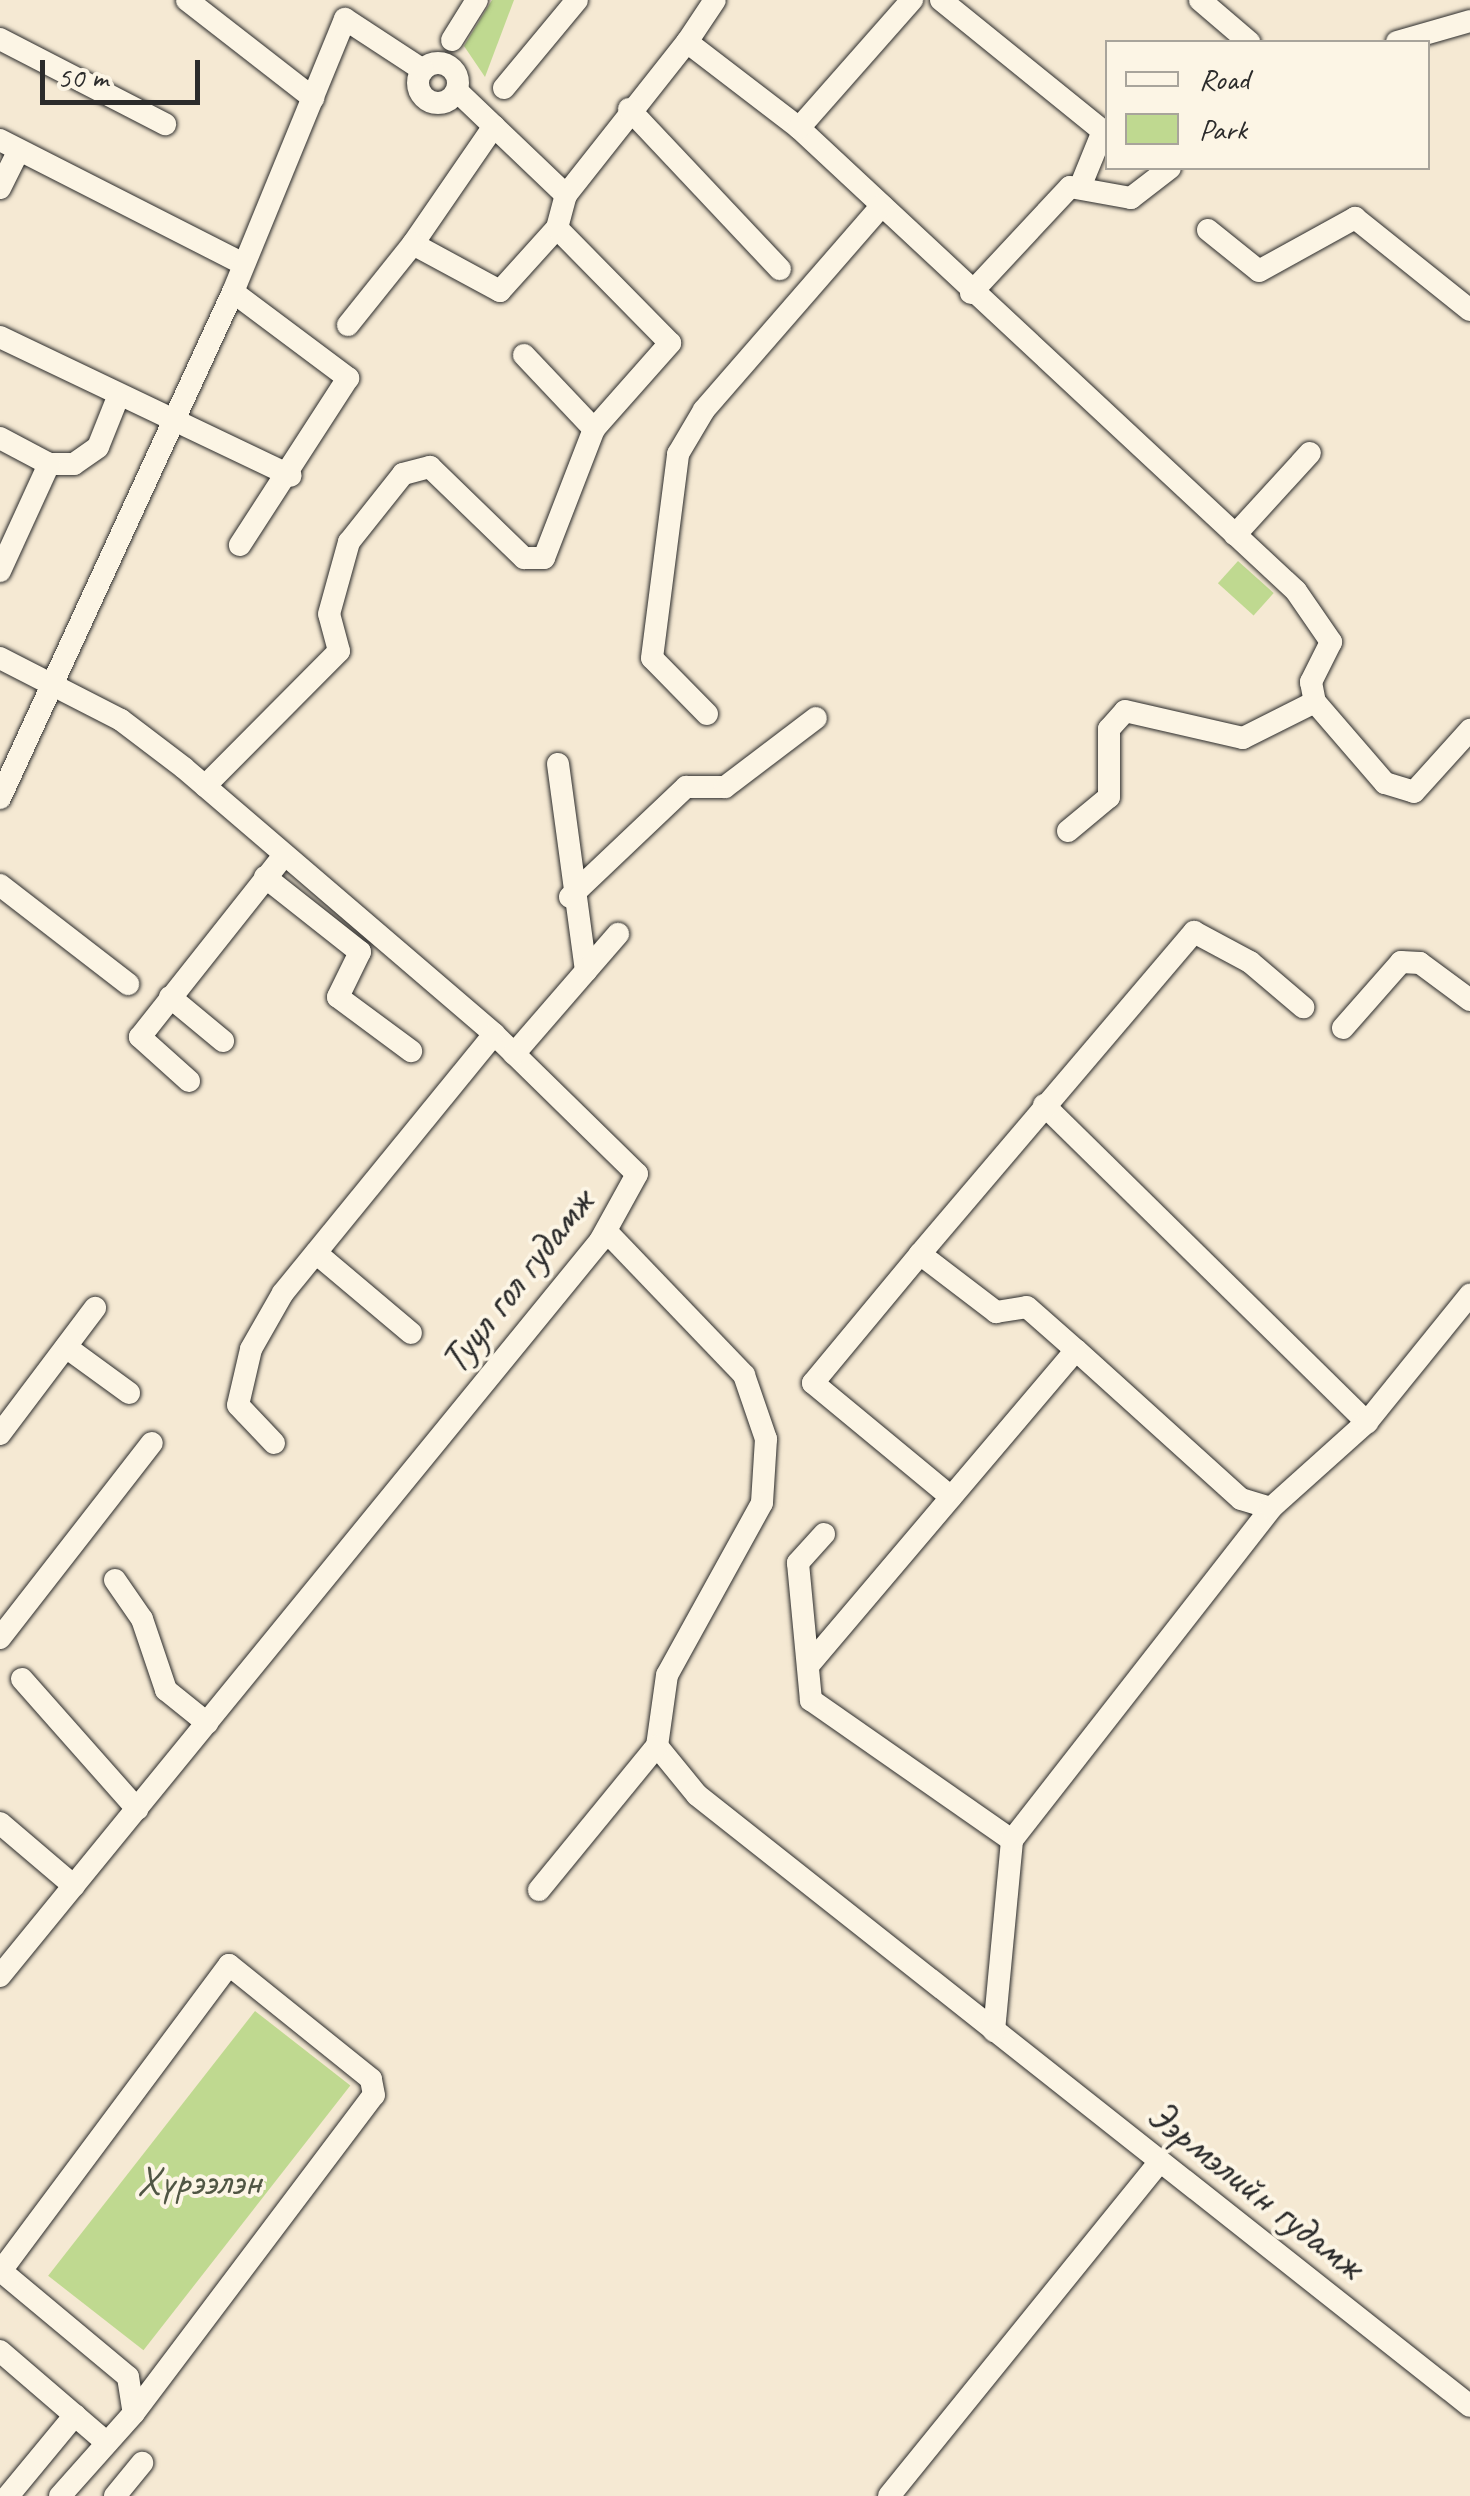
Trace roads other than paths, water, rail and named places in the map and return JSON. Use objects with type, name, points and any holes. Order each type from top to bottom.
[{"type":"street","points":[[186,0],[312,98]]},
{"type":"street","points":[[452,40],[477,0]]},
{"type":"street","points":[[504,88],[577,0]]},
{"type":"street","points":[[412,244],[500,291],[556,228],[566,195],[715,0]]},
{"type":"street","points":[[799,128],[912,0]]},
{"type":"street","points":[[941,0],[1103,131],[1081,185],[971,293]]},
{"type":"street","points":[[1200,0],[1247,40]]},
{"type":"street","points":[[0,798],[58,684],[233,292],[239,262],[312,98],[342,10],[422,70],[420,90],[430,101],[457,92],[566,195]]},
{"type":"street","points":[[1404,40],[1470,21]]},
{"type":"street","points":[[0,39],[165,124]]},
{"type":"street","points":[[686,42],[799,128],[1323,622],[1331,642],[1311,682],[1314,702],[1355,754],[1403,790],[1414,792],[1470,730]]},
{"type":"street","points":[[628,109],[780,269]]},
{"type":"street","points":[[348,325],[412,244],[494,126]]},
{"type":"street","points":[[0,188],[9,145],[239,262]]},
{"type":"street","points":[[1081,185],[1131,198],[1167,170]]},
{"type":"street","points":[[707,714],[652,658],[678,454],[724,386],[882,205]]},
{"type":"street","points":[[1208,230],[1268,270],[1355,218],[1470,310]]},
{"type":"street","points":[[205,786],[339,651],[329,614],[350,542],[403,474],[430,467],[534,560],[544,558],[594,428],[670,342],[556,228]]},
{"type":"street","points":[[233,292],[348,378],[291,476],[240,546]]},
{"type":"street","points":[[0,338],[172,424],[291,476]]},
{"type":"street","points":[[524,356],[594,428]]},
{"type":"street","points":[[0,438],[49,464],[74,464],[98,447],[118,397]]},
{"type":"street","points":[[1235,535],[1310,453]]},
{"type":"street","points":[[0,572],[49,464]]},
{"type":"street","name":"Туул гол гудамж","points":[[0,658],[58,684],[205,786],[494,1034],[638,1174],[608,1232],[0,1976]]},
{"type":"street","points":[[1068,831],[1109,796],[1108,729],[1125,710],[1242,738],[1314,702]]},
{"type":"street","points":[[570,897],[686,787],[724,786],[816,718]]},
{"type":"street","points":[[558,764],[570,897],[586,971]]},
{"type":"street","points":[[190,1080],[140,1037],[284,855]]},
{"type":"street","points":[[266,877],[360,952],[338,998],[411,1052]]},
{"type":"street","points":[[0,885],[128,984]]},
{"type":"street","points":[[951,1497],[813,1384],[1044,1104],[1194,932],[1250,962],[1303,1007]]},
{"type":"street","points":[[514,1054],[618,934]]},
{"type":"street","points":[[1343,1028],[1402,962],[1420,963],[1470,1000]]},
{"type":"street","points":[[170,997],[224,1041]]},
{"type":"street","points":[[274,1443],[236,1396],[251,1349],[316,1252],[494,1034]]},
{"type":"street","points":[[1044,1104],[1367,1422]]},
{"type":"street","points":[[539,1890],[657,1746],[667,1675],[762,1503],[766,1438],[744,1376],[608,1232]]},
{"type":"street","points":[[316,1252],[411,1333]]},
{"type":"street","points":[[920,1254],[996,1312],[1027,1307],[1241,1499],[1271,1508]]},
{"type":"street","points":[[994,2031],[1012,1840],[1271,1508],[1367,1422],[1470,1295]]},
{"type":"street","points":[[0,1434],[95,1308]]},
{"type":"street","points":[[66,1347],[129,1393]]},
{"type":"street","points":[[808,1666],[1076,1350]]},
{"type":"street","points":[[4,1624],[152,1443]]},
{"type":"street","points":[[824,1534],[798,1563],[811,1700],[1012,1840]]},
{"type":"street","points":[[115,1580],[142,1619],[166,1690],[207,1723]]},
{"type":"street","points":[[22,1679],[137,1809]]},
{"type":"street","name":"Ээрмэлийн гудамж","points":[[657,1746],[698,1795],[1470,2406]]},
{"type":"street","points":[[0,1823],[74,1886]]},
{"type":"street","points":[[60,2496],[134,2413],[363,2114],[372,2079],[230,1965],[1,2272],[128,2377],[134,2413]]},
{"type":"street","points":[[890,2496],[1159,2162]]},
{"type":"street","points":[[0,2351],[107,2443]]},
{"type":"street","points":[[8,2496],[75,2416]]},
{"type":"street","points":[[115,2496],[142,2463]]},
{"type":"park label","name":"Хүрээлэн","points":[[199,2181]]}]
